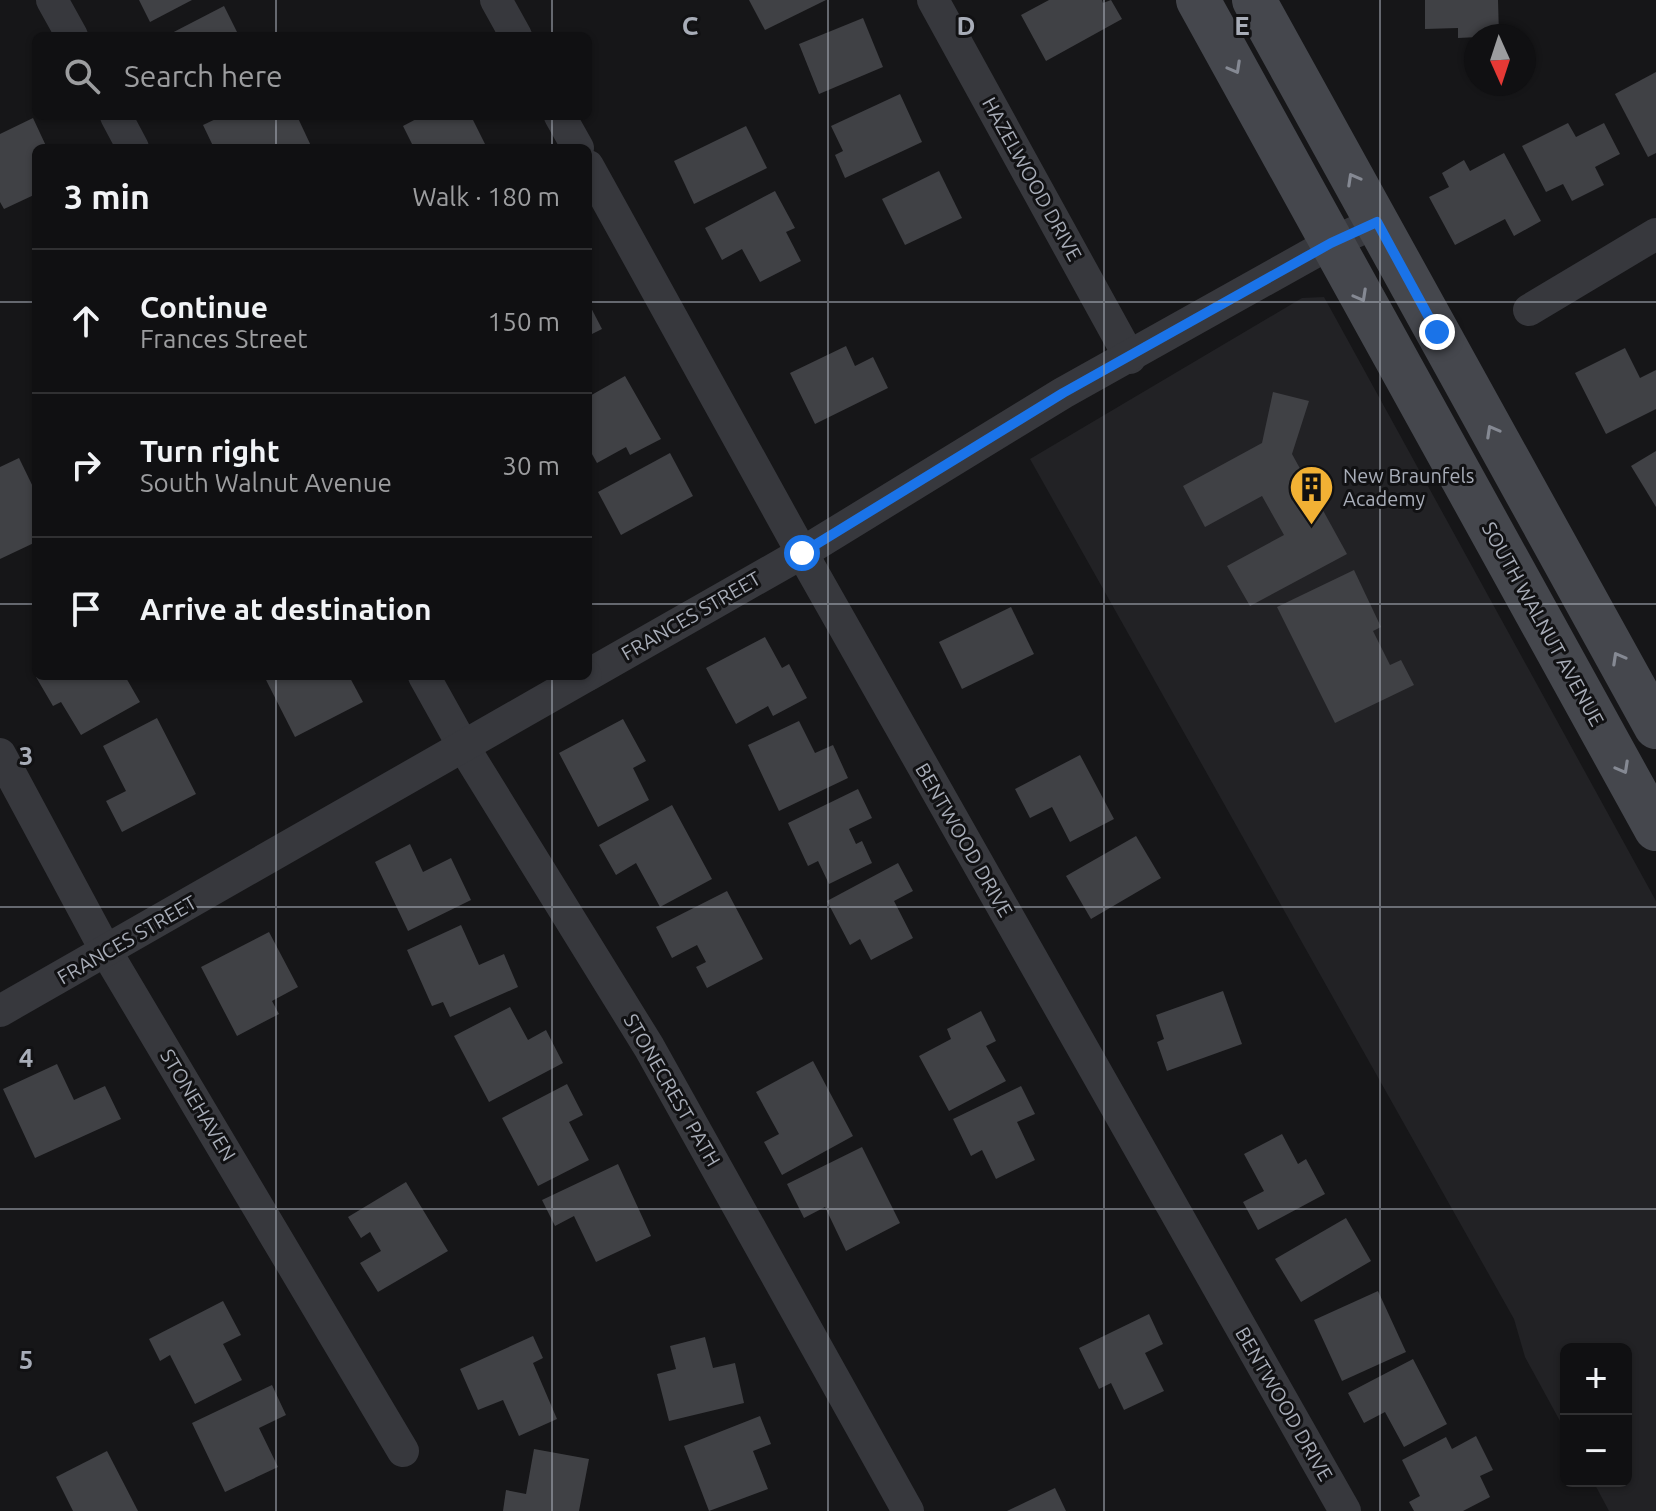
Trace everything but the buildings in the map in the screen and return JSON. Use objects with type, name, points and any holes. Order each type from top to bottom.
[{"type":"street","points":[[52,0],[70,32]]},
{"type":"street","points":[[496,0],[514,32]]},
{"type":"street","name":"HAZELWOOD DRIVE","points":[[933,0],[1130,358]]},
{"type":"street","name":"SOUTH WALNUT AVENUE","points":[[1198,0],[1656,829]]},
{"type":"street","points":[[1254,0],[1656,727]]},
{"type":"street","points":[[118,120],[131,144]]},
{"type":"street","points":[[562,120],[576,144]]},
{"type":"street","name":"BENTWOOD DRIVE","points":[[592,173],[802,553],[1345,1511]]},
{"type":"street","name":"FRANCES STREET","points":[[592,672],[802,553],[1063,393],[1331,243],[1377,222]]},
{"type":"street","points":[[1529,310],[1656,234]]},
{"type":"street","name":"STONECREST PATH","points":[[426,680],[463,746],[649,1047],[908,1511]]},
{"type":"street","name":"FRANCES STREET","points":[[0,1011],[107,953],[578,680]]},
{"type":"street","name":"STONEHAVEN","points":[[0,754],[107,953],[403,1451]]},
{"type":"shaded area","points":[[1324,297],[1656,901],[1656,1511],[1609,1511],[1596,1487],[1632,1487],[1632,1343],[1560,1343],[1560,1421],[1525,1357],[1514,1319],[1030,459],[1302,298]]},
{"type":"place","name":"New Braunfels Academy","points":[[1312,527]]},
{"type":"route","points":[[802,553],[1063,393],[1331,243],[1377,222],[1437,332]]}]
